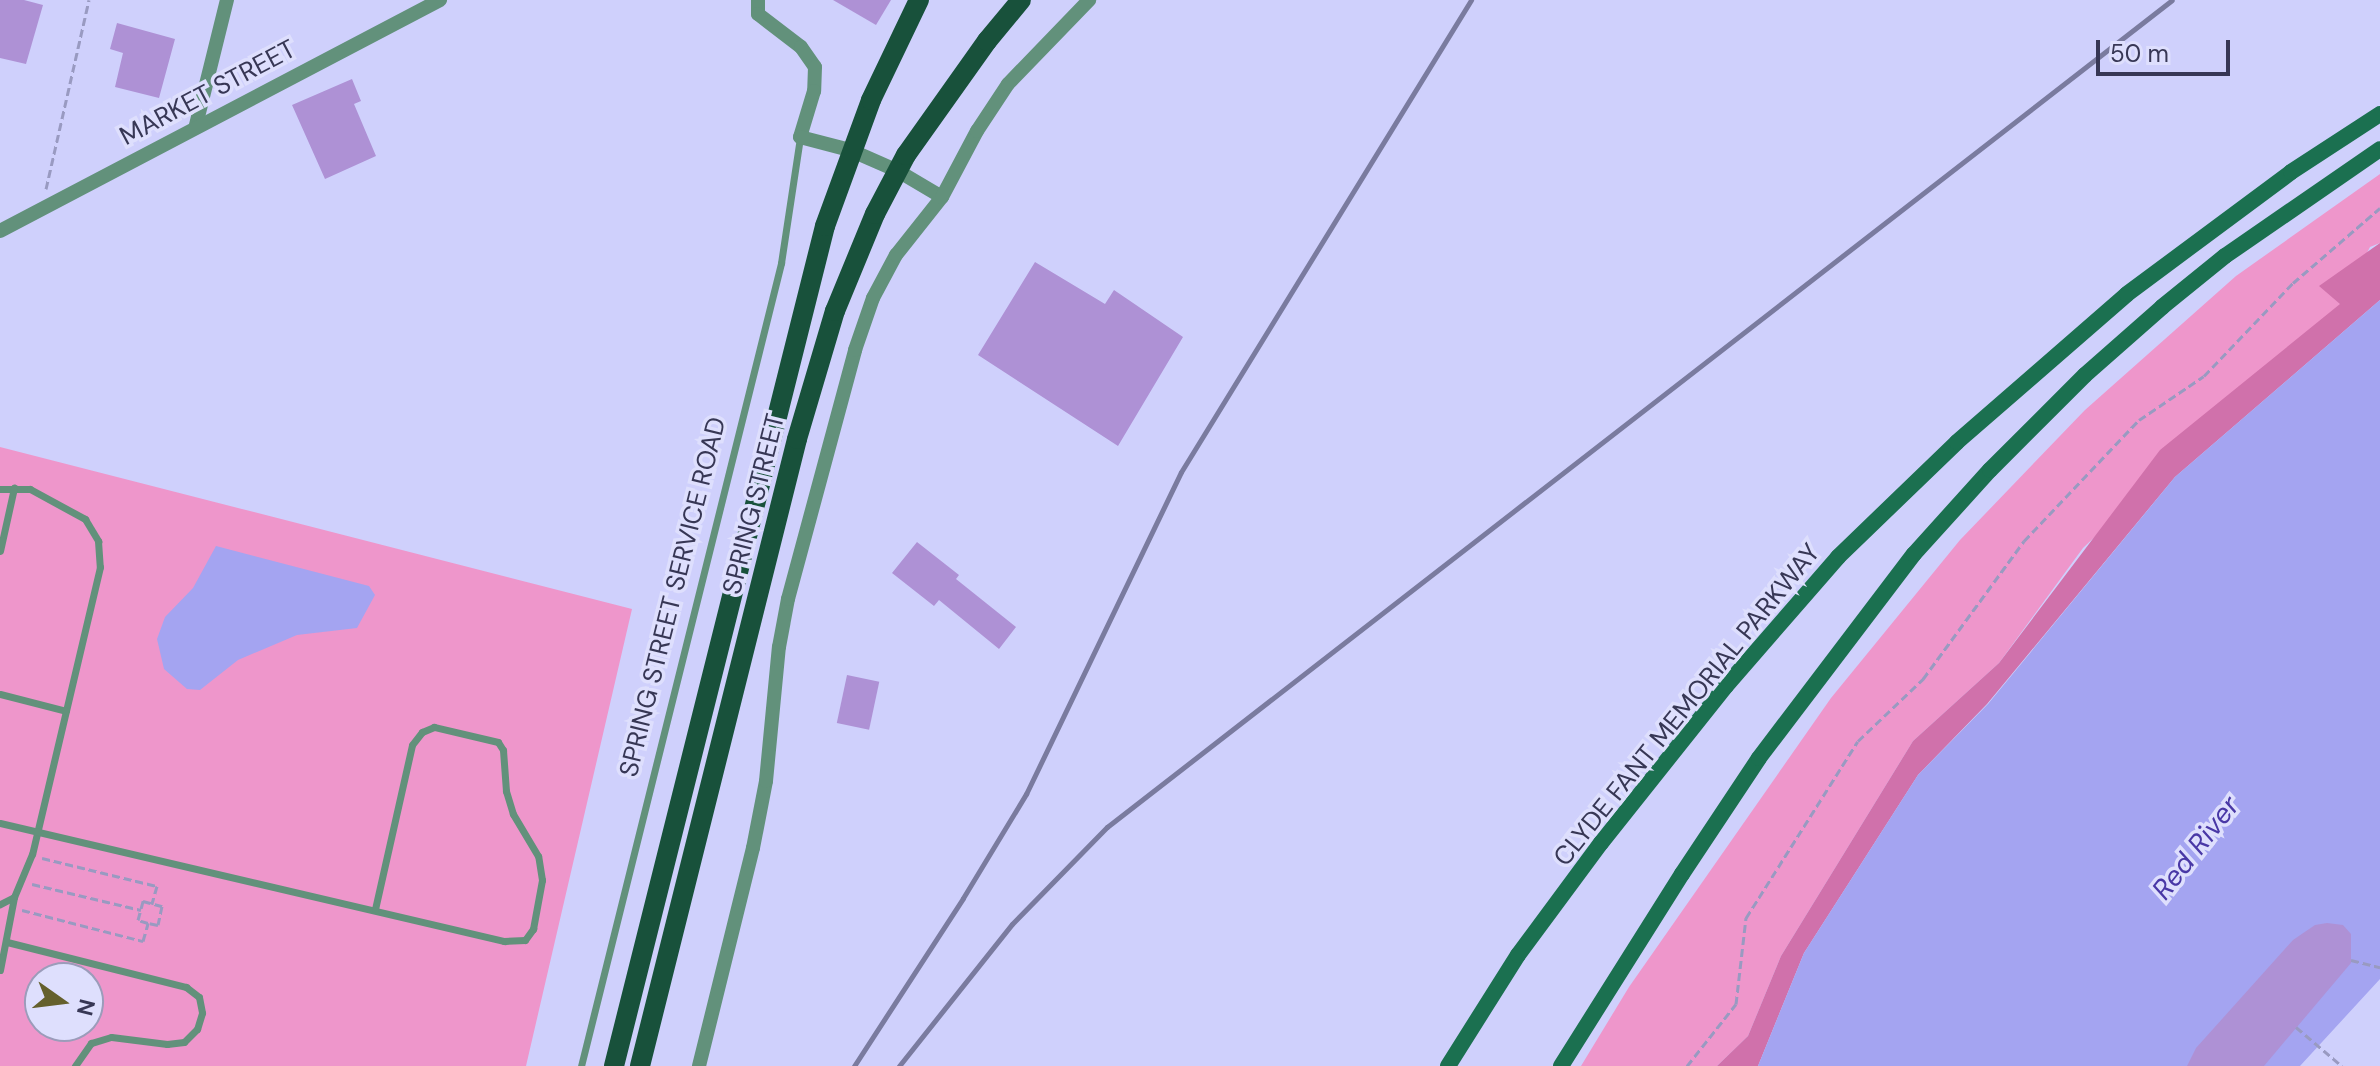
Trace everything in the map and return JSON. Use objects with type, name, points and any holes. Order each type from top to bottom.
[{"type":"main road","name":"SPRING STREET","points":[[614,1066],[804,305],[850,150],[919,0]]},
{"type":"main road","name":"SPRING STREET","points":[[640,1066],[814,375],[853,262],[898,171],[943,100],[1021,0]]},
{"type":"main road","name":"CLYDE FANT MEMORIAL PARKWAY","points":[[1448,1066],[1518,955],[1601,843],[1717,697],[1838,557],[1957,442],[2127,294],[2291,172],[2380,114]]},
{"type":"main road","points":[[1561,1066],[1759,758],[1914,554],[1990,470],[2074,385],[2162,307],[2225,256],[2380,149]]},
{"type":"street","points":[[196,125],[227,0]]},
{"type":"street","name":"MARKET STREET","points":[[0,231],[196,125],[439,0]]},
{"type":"street","points":[[758,0],[758,14],[801,47],[815,67],[814,91],[800,137],[850,150],[898,171],[942,197]]},
{"type":"street","points":[[699,1066],[764,794],[779,647],[788,599],[855,350],[873,298],[896,255],[942,197],[977,131],[1008,84],[1089,0]]},
{"type":"lane","name":"SPRING STREET SERVICE ROAD","points":[[581,1066],[781,263],[800,137]]},
{"type":"lane","points":[[0,551],[14,488]]},
{"type":"lane","points":[[0,489],[30,489],[85,519],[98,541],[100,567],[31,856],[14,897],[0,970]]},
{"type":"lane","points":[[0,694],[66,711]]},
{"type":"lane","points":[[0,823],[504,941],[525,940],[533,929],[542,880],[538,856],[513,814],[506,791],[503,750],[498,742],[434,727],[422,732],[412,745],[375,909]]},
{"type":"lane","points":[[0,904],[14,897]]},
{"type":"lane","points":[[7,942],[186,987],[199,997],[202,1013],[197,1029],[184,1042],[167,1044],[111,1037],[91,1043],[75,1066]]},
{"type":"path","points":[[41,209],[89,0]]},
{"type":"path","points":[[1687,1066],[1736,1004],[1746,918],[1858,741],[1923,679],[2024,541],[2139,420],[2204,376],[2293,283],[2380,208]]},
{"type":"path","points":[[31,856],[157,886],[152,904]]},
{"type":"path","points":[[21,882],[141,910]]},
{"type":"path","points":[[143,901],[162,906],[158,925],[138,920],[141,910],[143,901]]},
{"type":"path","points":[[14,908],[143,941],[148,923]]},
{"type":"path","points":[[2351,960],[2380,967]]},
{"type":"path","points":[[2296,1027],[2342,1066]]},
{"type":"shaded area","points":[[2380,174],[2380,243],[2370,247],[2341,304],[2083,548],[1999,663],[1913,741],[1781,956],[1748,1036],[1717,1066],[1581,1066],[1629,987],[1831,698],[1960,540],[2085,410],[2236,276]]},
{"type":"shaded area","points":[[2380,243],[2380,300],[2175,477],[1987,704],[1918,775],[1804,953],[1758,1066],[1717,1066],[1748,1036],[1781,956],[1913,741],[1999,663],[2160,450],[2340,304],[2319,286]]},
{"type":"shaded area","points":[[0,447],[632,609],[526,1066],[0,1066]]},
{"type":"water","name":"Red River","points":[[2380,300],[2380,979],[2300,1066],[1758,1066],[1804,953],[1918,775],[1988,704],[2175,477]]},
{"type":"water","points":[[216,546],[369,586],[375,595],[357,628],[297,635],[238,660],[200,690],[187,689],[164,669],[157,639],[165,617],[193,588]]},
{"type":"building","points":[[0,0],[24,0],[43,5],[26,64],[0,58]]},
{"type":"building","points":[[833,0],[891,0],[876,25]]},
{"type":"building","points":[[117,23],[175,39],[159,98],[115,87],[123,53],[110,49]]},
{"type":"building","points":[[352,79],[361,101],[354,104],[376,156],[325,179],[292,105]]},
{"type":"building","points":[[1035,262],[1105,304],[1114,290],[1183,337],[1118,446],[978,355]]},
{"type":"building","points":[[917,542],[959,575],[956,579],[1016,627],[999,649],[939,600],[934,606],[892,573]]},
{"type":"building","points":[[847,675],[879,682],[869,730],[837,723]]},
{"type":"building","points":[[2315,925],[2343,925],[2351,934],[2351,963],[2264,1066],[2187,1066],[2196,1048],[2293,940]]},
{"type":"railway","points":[[854,1066],[1026,794],[1181,472],[1471,0]]},
{"type":"railway","points":[[899,1066],[1012,924],[1107,827],[2172,0]]}]
